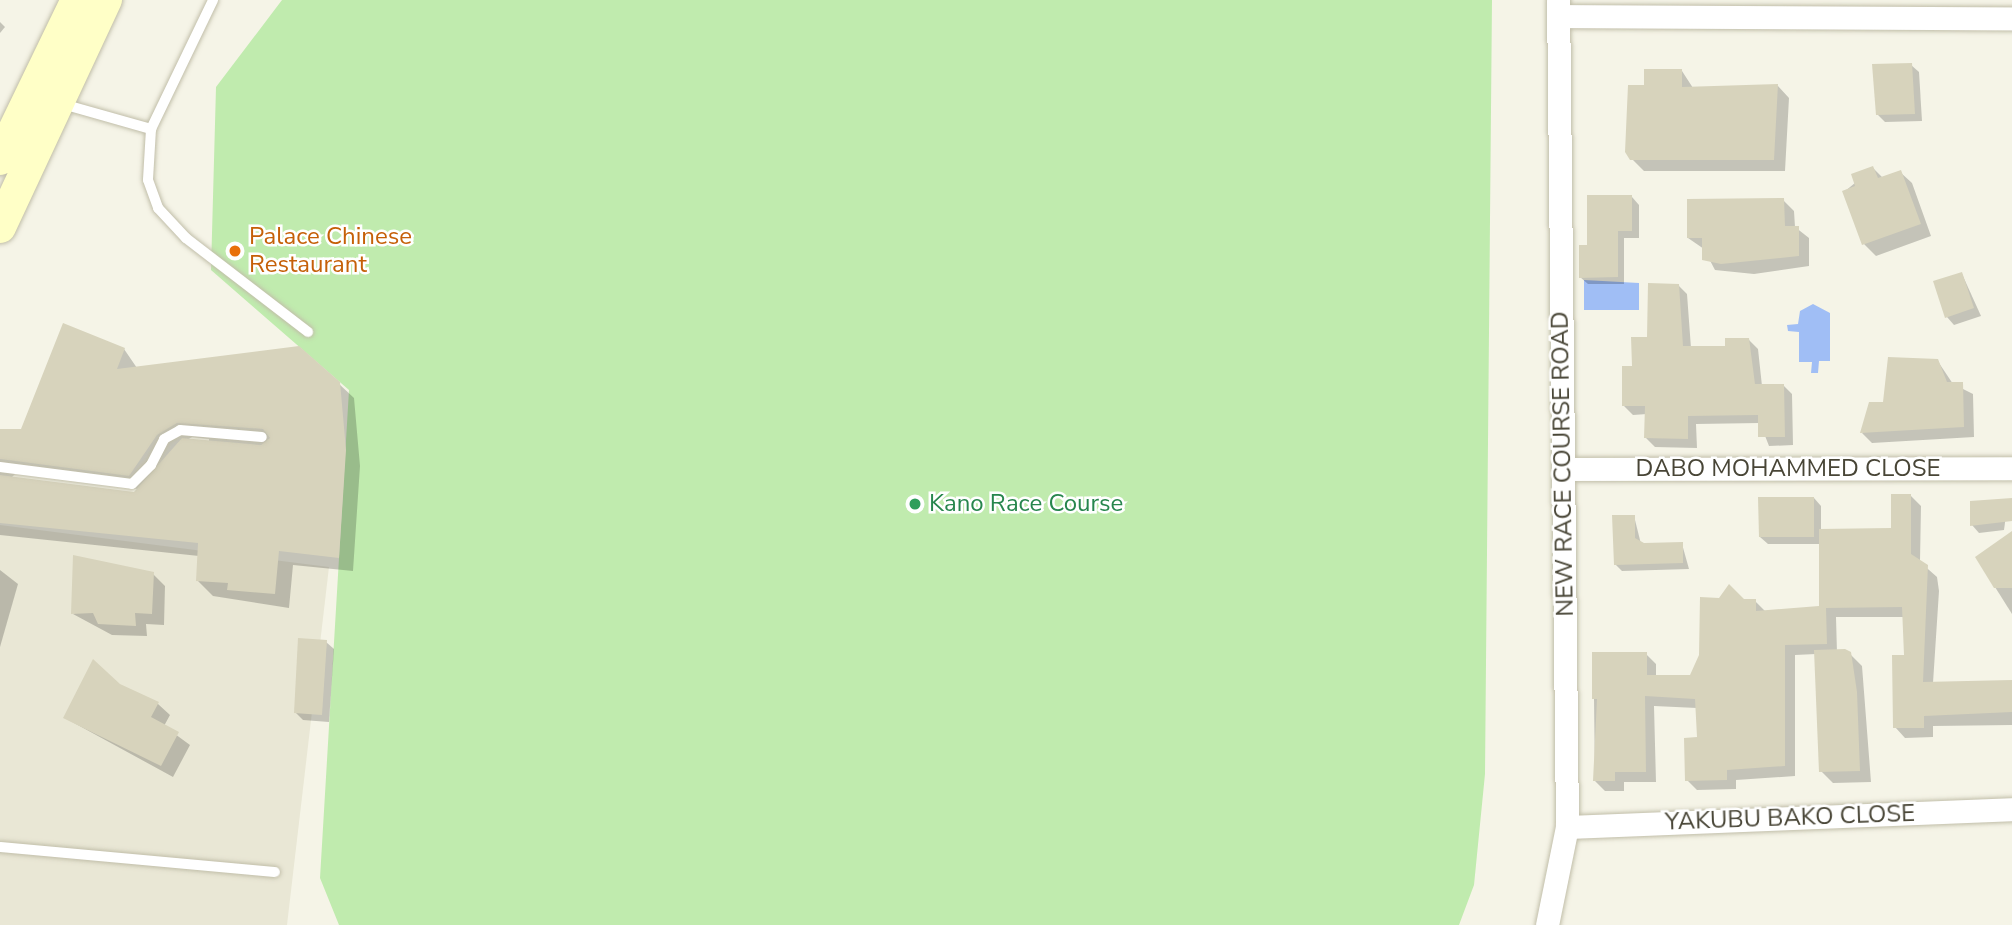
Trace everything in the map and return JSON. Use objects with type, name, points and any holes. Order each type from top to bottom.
[{"type":"street","points":[[0,159],[77,0]]},
{"type":"street","points":[[0,227],[106,0]]},
{"type":"street","points":[[1558,8],[1955,12],[2012,18]]},
{"type":"street","name":"NEW RACE COURSE ROAD","points":[[1546,925],[1567,828],[1558,8]]},
{"type":"street","name":"DABO MOHAMMED CLOSE","points":[[1563,470],[2012,468]]},
{"type":"street","name":"YAKUBU BAKO CLOSE","points":[[1567,828],[2012,809]]},
{"type":"lane","points":[[213,0],[151,129],[148,180],[158,208],[186,238],[308,332]]},
{"type":"lane","points":[[57,102],[151,129]]},
{"type":"lane","points":[[0,467],[132,484],[151,465],[164,439],[180,430],[262,437]]},
{"type":"lane","points":[[0,847],[275,872]]},
{"type":"shaded area","points":[[0,525],[329,567],[287,925],[0,925]]},
{"type":"green space","name":"Kano Race Course","points":[[282,0],[1492,0],[1485,774],[1474,885],[1459,925],[339,925],[320,878],[349,390],[211,270],[216,87]]},
{"type":"water","points":[[1584,280],[1639,283],[1639,310],[1584,310]]},
{"type":"water","points":[[1813,304],[1830,313],[1830,361],[1819,361],[1818,373],[1811,373],[1812,362],[1799,362],[1799,332],[1788,331],[1787,325],[1798,324],[1800,311]]},
{"type":"building","points":[[1912,63],[1915,114],[1876,115],[1872,64]]},
{"type":"building","points":[[1644,69],[1682,69],[1682,87],[1778,84],[1774,160],[1630,160],[1625,152],[1628,85],[1644,85]]},
{"type":"building","points":[[1873,166],[1878,178],[1901,170],[1921,224],[1862,245],[1842,191],[1855,186],[1851,174]]},
{"type":"building","points":[[1587,195],[1632,195],[1632,231],[1618,231],[1618,277],[1579,278],[1579,245],[1587,245]]},
{"type":"building","points":[[1784,198],[1785,226],[1799,226],[1799,256],[1721,264],[1702,260],[1702,238],[1687,238],[1687,199]]},
{"type":"building","points":[[1962,272],[1974,308],[1945,318],[1933,281]]},
{"type":"building","points":[[1648,283],[1679,284],[1683,346],[1725,346],[1725,338],[1749,338],[1755,384],[1784,384],[1785,437],[1758,437],[1758,415],[1688,416],[1688,439],[1644,438],[1645,406],[1622,406],[1622,366],[1632,366],[1631,337],[1647,337]]},
{"type":"building","points":[[63,323],[125,348],[117,369],[299,346],[340,382],[346,450],[339,558],[279,551],[275,594],[227,590],[228,583],[196,581],[198,543],[0,523],[0,475],[134,492],[182,438],[261,445],[270,438],[263,429],[177,423],[157,435],[129,476],[0,459],[0,429],[21,429]]},
{"type":"building","points":[[1888,357],[1938,359],[1947,382],[1963,382],[1964,427],[1860,433],[1869,402],[1883,402]]},
{"type":"building","points":[[1891,494],[1911,494],[1911,554],[1928,565],[1923,682],[2012,680],[2012,712],[1924,716],[1924,728],[1893,728],[1892,655],[1904,655],[1902,607],[1826,608],[1827,644],[1785,645],[1785,766],[1727,770],[1727,780],[1685,781],[1684,738],[1697,737],[1695,699],[1645,696],[1646,772],[1615,772],[1615,781],[1593,781],[1597,699],[1592,699],[1592,652],[1647,652],[1647,675],[1690,675],[1699,655],[1700,597],[1719,598],[1729,584],[1744,599],[1756,599],[1756,611],[1819,606],[1819,529],[1891,528]]},
{"type":"building","points":[[1758,497],[1814,497],[1814,537],[1759,537]]},
{"type":"building","points":[[2012,498],[2012,521],[1970,526],[1970,501]]},
{"type":"building","points":[[1612,515],[1635,515],[1635,538],[1644,543],[1683,542],[1683,563],[1614,565]]},
{"type":"building","points":[[2012,531],[2012,588],[1994,588],[1975,557]]},
{"type":"building","points":[[73,555],[154,572],[152,614],[135,613],[136,626],[98,624],[93,613],[71,614]]},
{"type":"building","points":[[298,638],[327,640],[322,715],[294,713]]},
{"type":"building","points":[[1845,649],[1851,652],[1857,692],[1860,771],[1819,772],[1814,650]]},
{"type":"building","points":[[93,659],[120,684],[159,702],[151,717],[179,732],[161,766],[63,718]]},
{"type":"place","name":"Palace Chinese Restaurant","points":[[235,251]]},
{"type":"place","name":"Kano Race Course","points":[[915,504]]}]
